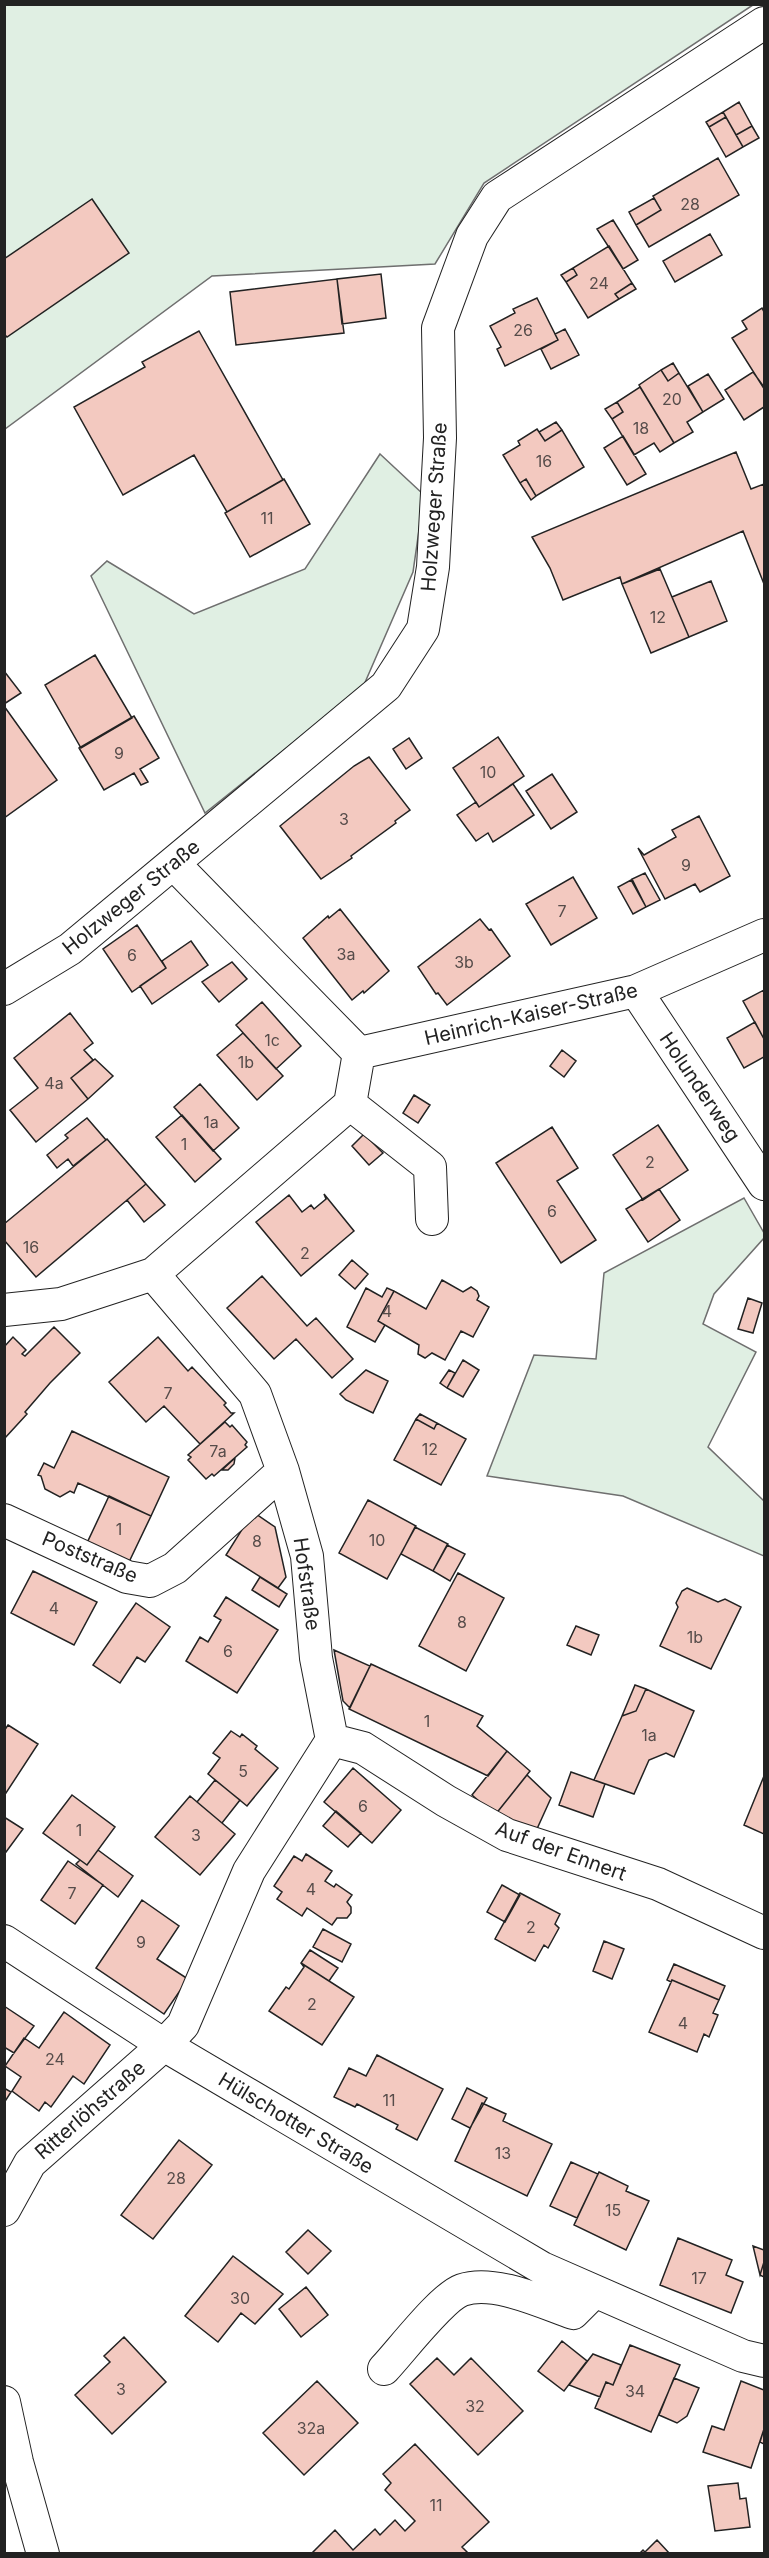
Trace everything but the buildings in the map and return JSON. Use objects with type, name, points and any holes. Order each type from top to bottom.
[{"type":"street","name":"Holzweger Straße","points":[[4,989],[70,949],[386,686],[423,628],[434,567],[439,461],[438,328],[472,236],[497,197],[763,27]]},
{"type":"street","points":[[4,1310],[61,1304],[153,1274],[350,1104],[359,1053],[174,864]]},
{"type":"street","name":"Heinrich-Kaiser-Straße","points":[[359,1053],[636,991],[765,935]]},
{"type":"street","name":"Holunderweg","points":[[636,991],[765,1184]]},
{"type":"street","points":[[350,1104],[430,1167],[432,1219]]},
{"type":"street","name":"Hofstraße","points":[[153,1274],[255,1394],[283,1471],[307,1556],[316,1658],[332,1740]]},
{"type":"street","name":"Poststraße","points":[[4,1520],[127,1577],[150,1581],[175,1568],[283,1471]]},
{"type":"street","points":[[164,2045],[183,2025],[249,1871],[332,1740]]},
{"type":"street","name":"Auf der Ennert","points":[[332,1740],[363,1748],[446,1801],[507,1835],[658,1884],[765,1933]]},
{"type":"street","name":"Hülschotter Straße","points":[[4,1941],[164,2045],[542,2268],[743,2356],[765,2361]]},
{"type":"street","name":"Ritterlöhstraße","points":[[4,2210],[30,2163],[164,2045]]},
{"type":"street","points":[[384,2369],[447,2299],[462,2290],[497,2288],[573,2313],[594,2292]]},
{"type":"street","points":[[4,2402],[17,2462],[43,2553]]},
{"type":"green space","points":[[5,5],[753,5],[484,183],[435,264],[212,276],[5,429]]},
{"type":"green space","points":[[380,454],[424,495],[413,572],[363,687],[205,813],[91,576],[107,561],[194,614],[305,569]]},
{"type":"green space","points":[[744,1198],[764,1233],[764,1238],[714,1294],[703,1324],[756,1352],[708,1447],[764,1501],[764,1556],[623,1496],[487,1476],[534,1355],[596,1359],[604,1273]]}]
